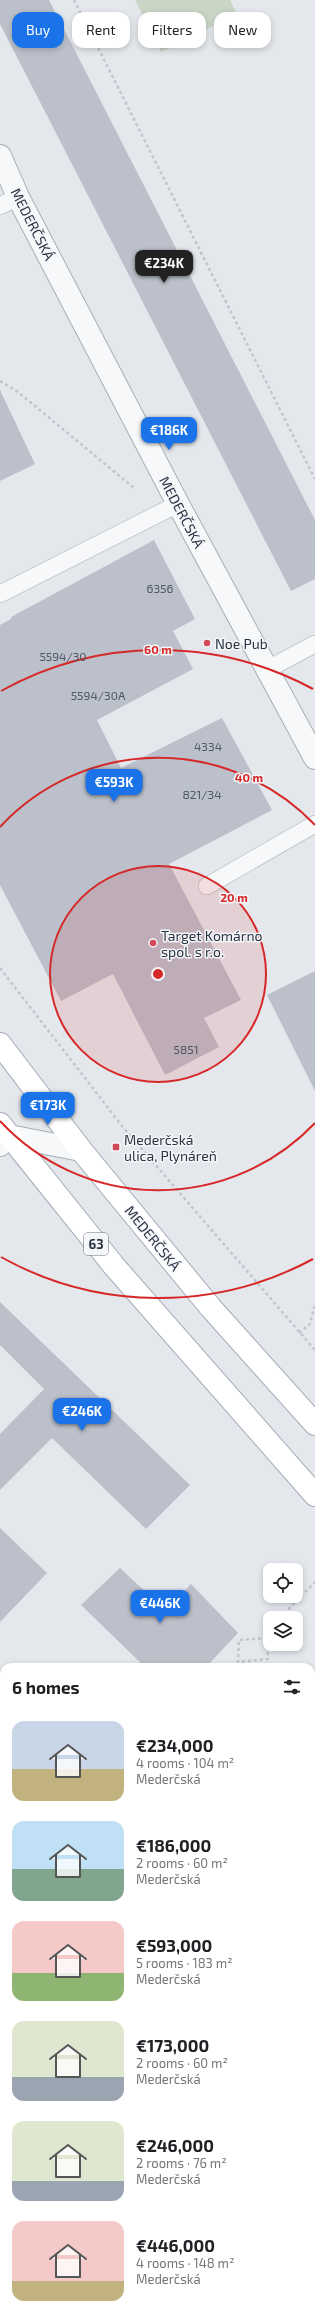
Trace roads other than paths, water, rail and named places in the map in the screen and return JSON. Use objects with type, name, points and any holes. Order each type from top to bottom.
[{"type":"main road","name":"MEDERČSKÁ","points":[[0,1044],[81,1150],[211,1308],[315,1424]]},
{"type":"main road","name":"63","points":[[3,1135],[114,1266],[315,1494]]},
{"type":"street","name":"MEDERČSKÁ","points":[[0,156],[9,201],[170,508],[266,670],[315,758]]},
{"type":"street","points":[[3,1135],[81,1150]]},
{"type":"lane","points":[[0,594],[170,508]]},
{"type":"lane","points":[[266,670],[315,644]]},
{"type":"lane","points":[[206,886],[315,824]]},
{"type":"place","name":"Noe Pub","points":[[207,643]]},
{"type":"place","name":"Target Komárno spol. s r.o.","points":[[153,943]]},
{"type":"place","name":"Mederčská ulica, Plynáreň","points":[[116,1147]]}]
